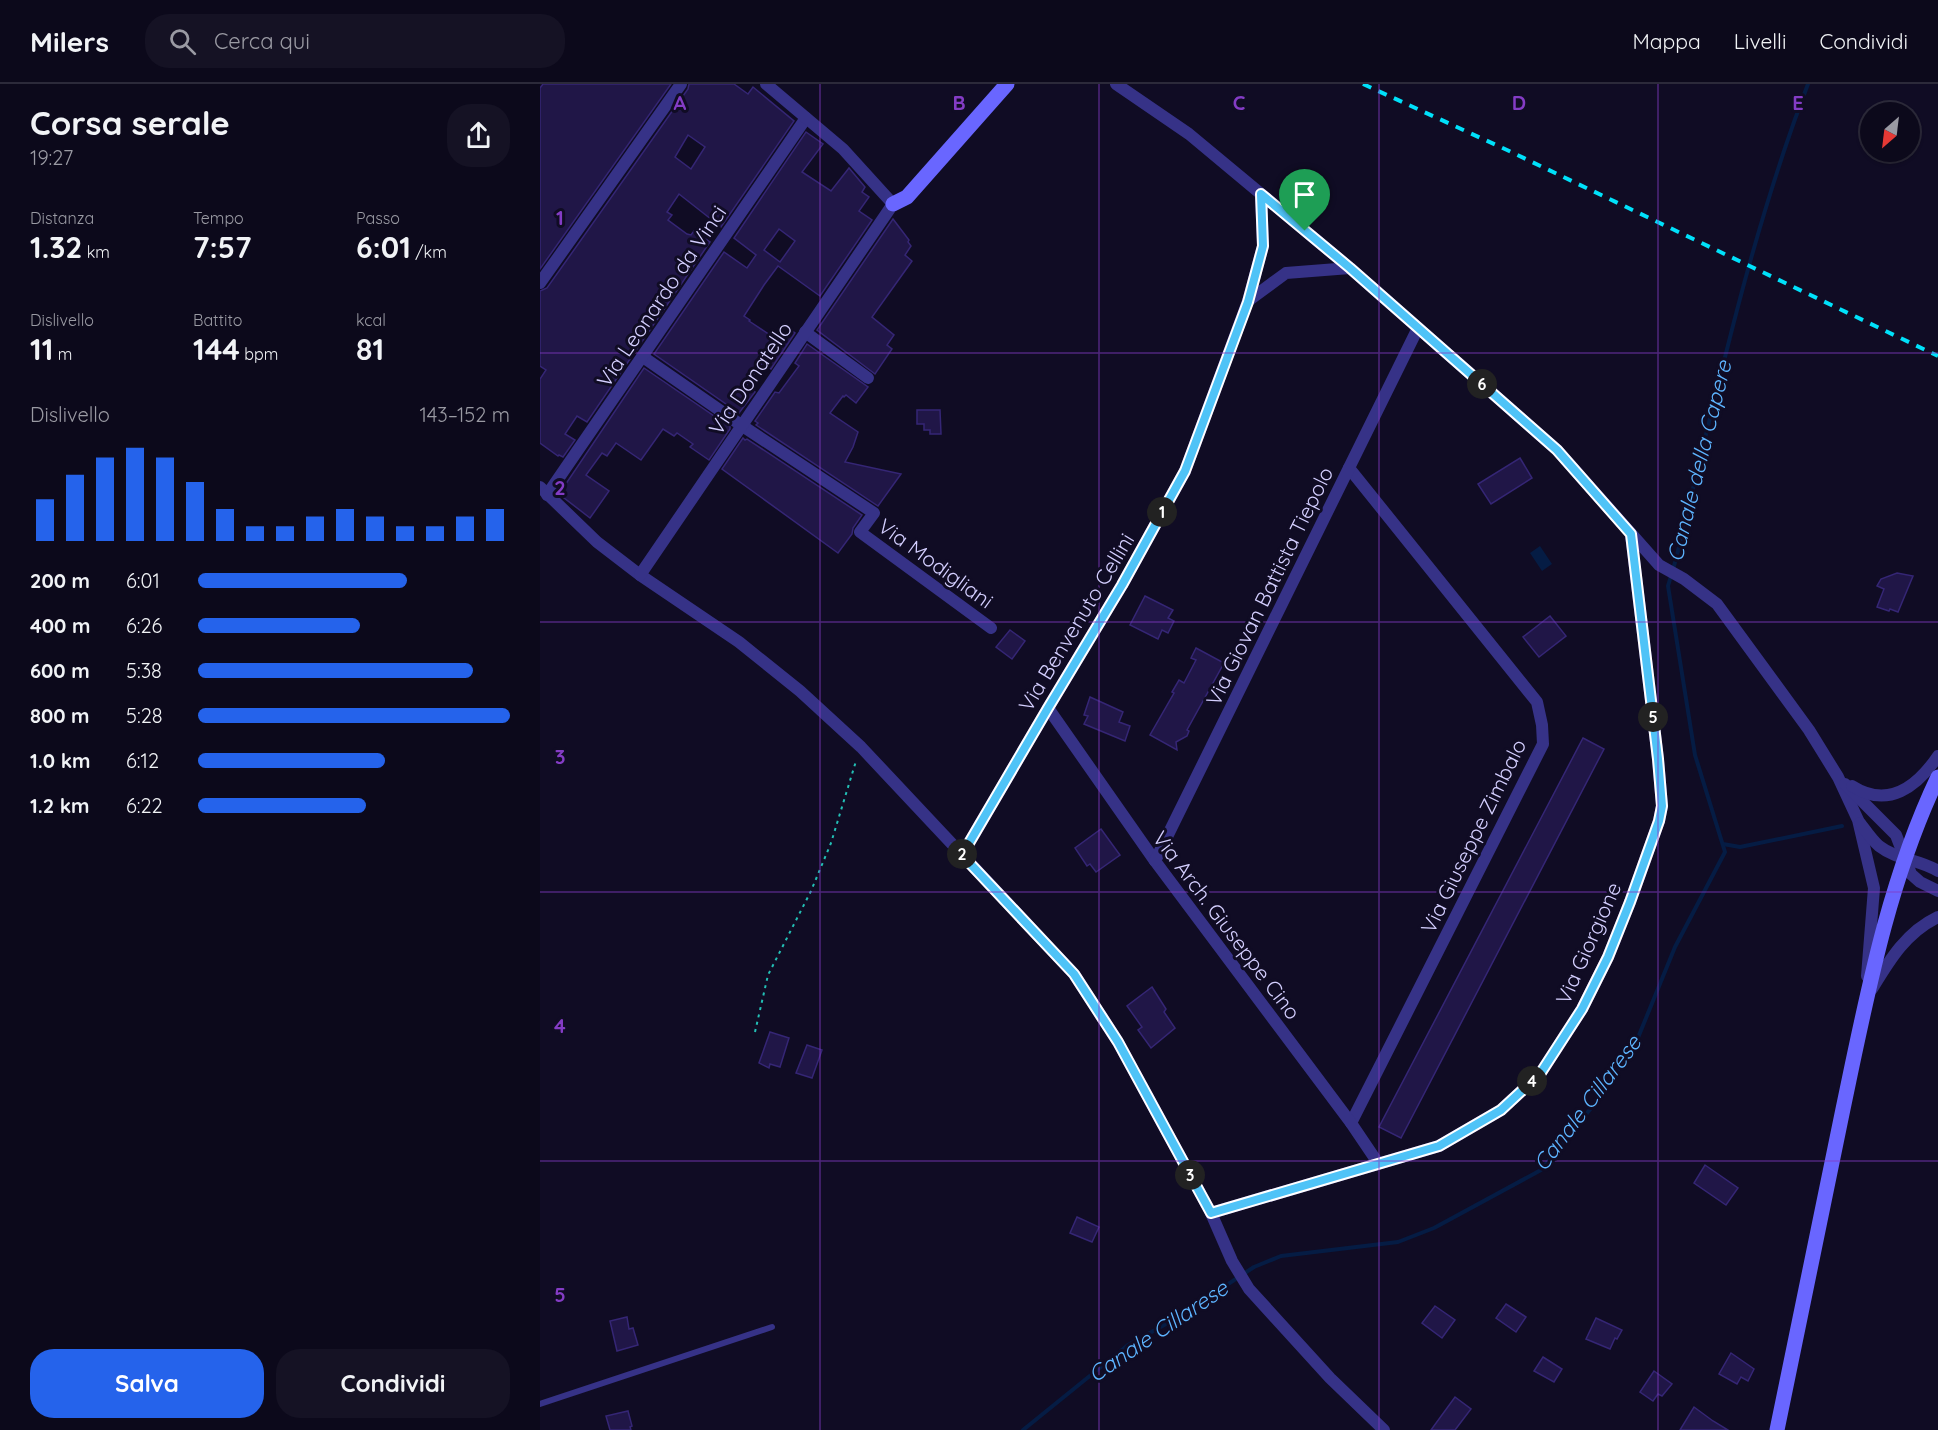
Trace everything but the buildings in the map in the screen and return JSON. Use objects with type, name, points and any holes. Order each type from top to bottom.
[{"type":"main road","points":[[893,204],[907,197],[1007,84]]},
{"type":"main road","points":[[1777,1430],[1865,1000],[1885,921],[1905,859],[1922,810],[1938,777]]},
{"type":"street","points":[[540,284],[681,84]]},
{"type":"street","points":[[766,84],[843,149],[893,204]]},
{"type":"street","points":[[1116,84],[1189,134],[1350,268],[1557,450],[1659,565],[1684,579],[1717,604],[1809,730],[1838,777],[1857,820],[1874,888],[1865,1000]]},
{"type":"street","name":"Via Leonardo da Vinci","points":[[544,491],[643,357],[806,118]]},
{"type":"street","name":"Via Benvenuto Cellini","points":[[962,855],[1122,585],[1185,471],[1248,302],[1263,246],[1261,194]]},
{"type":"street","name":"Via Donatello","points":[[640,575],[893,204]]},
{"type":"street","points":[[1248,302],[1286,273],[1350,268]]},
{"type":"street","name":"Via Giovan Battista Tiepolo","points":[[1155,861],[1418,328]]},
{"type":"street","points":[[805,332],[868,378]]},
{"type":"street","points":[[643,357],[741,425]]},
{"type":"street","name":"Via Modigliani","points":[[741,425],[874,513],[860,532],[991,628]]},
{"type":"street","name":"Via Giuseppe Zimbalo","points":[[1349,468],[1537,702],[1543,744],[1351,1124]]},
{"type":"street","points":[[544,491],[597,542],[640,575],[739,642],[800,691],[861,747],[1074,974],[1118,1042],[1211,1213],[1232,1261],[1249,1289],[1330,1378],[1384,1430]]},
{"type":"street","name":"Via Giorgione","points":[[1211,1213],[1439,1146],[1501,1110],[1540,1074],[1582,1009],[1608,957],[1659,821],[1662,806],[1631,534]]},
{"type":"street","name":"Via Arch. Giuseppe Cino","points":[[1048,708],[1155,861],[1378,1163]]},
{"type":"street","points":[[1838,777],[1863,793],[1887,796],[1910,788],[1928,771],[1938,756]]},
{"type":"street","points":[[1838,777],[1896,835],[1911,874],[1920,882],[1938,891]]},
{"type":"street","points":[[1857,820],[1878,845],[1889,853],[1926,863],[1938,871]]},
{"type":"street","points":[[1865,1000],[1889,961],[1910,935],[1938,917]]},
{"type":"lane","points":[[540,1404],[772,1327]]},
{"type":"path","points":[[754,1032],[768,975],[811,891],[831,843],[861,747]]},
{"type":"water","points":[[1540,546],[1552,564],[1542,571],[1530,553]]},
{"type":"waterway","name":"Canale Cillarese","points":[[1023,1430],[1128,1345],[1175,1319],[1254,1267],[1281,1256],[1398,1242],[1434,1228],[1541,1170],[1596,1102],[1635,1045],[1675,947],[1725,852],[1695,755],[1668,586],[1734,320],[1768,201],[1808,84]]},
{"type":"waterway","name":"Canale Cillarese","points":[[1723,844],[1740,847],[1842,826]]},
{"type":"railway","points":[[1363,84],[1507,150],[1938,356]]},
{"type":"route","points":[[1261,194],[1305,231],[1557,450],[1631,534],[1662,806],[1659,821],[1630,902],[1608,957],[1582,1009],[1540,1074],[1501,1110],[1439,1146],[1211,1213],[1118,1042],[1074,974],[962,855],[1122,585],[1185,471],[1248,302],[1263,246],[1261,194]]},
{"type":"water label","name":"Canale della Capere","points":[[1699,461]]}]
